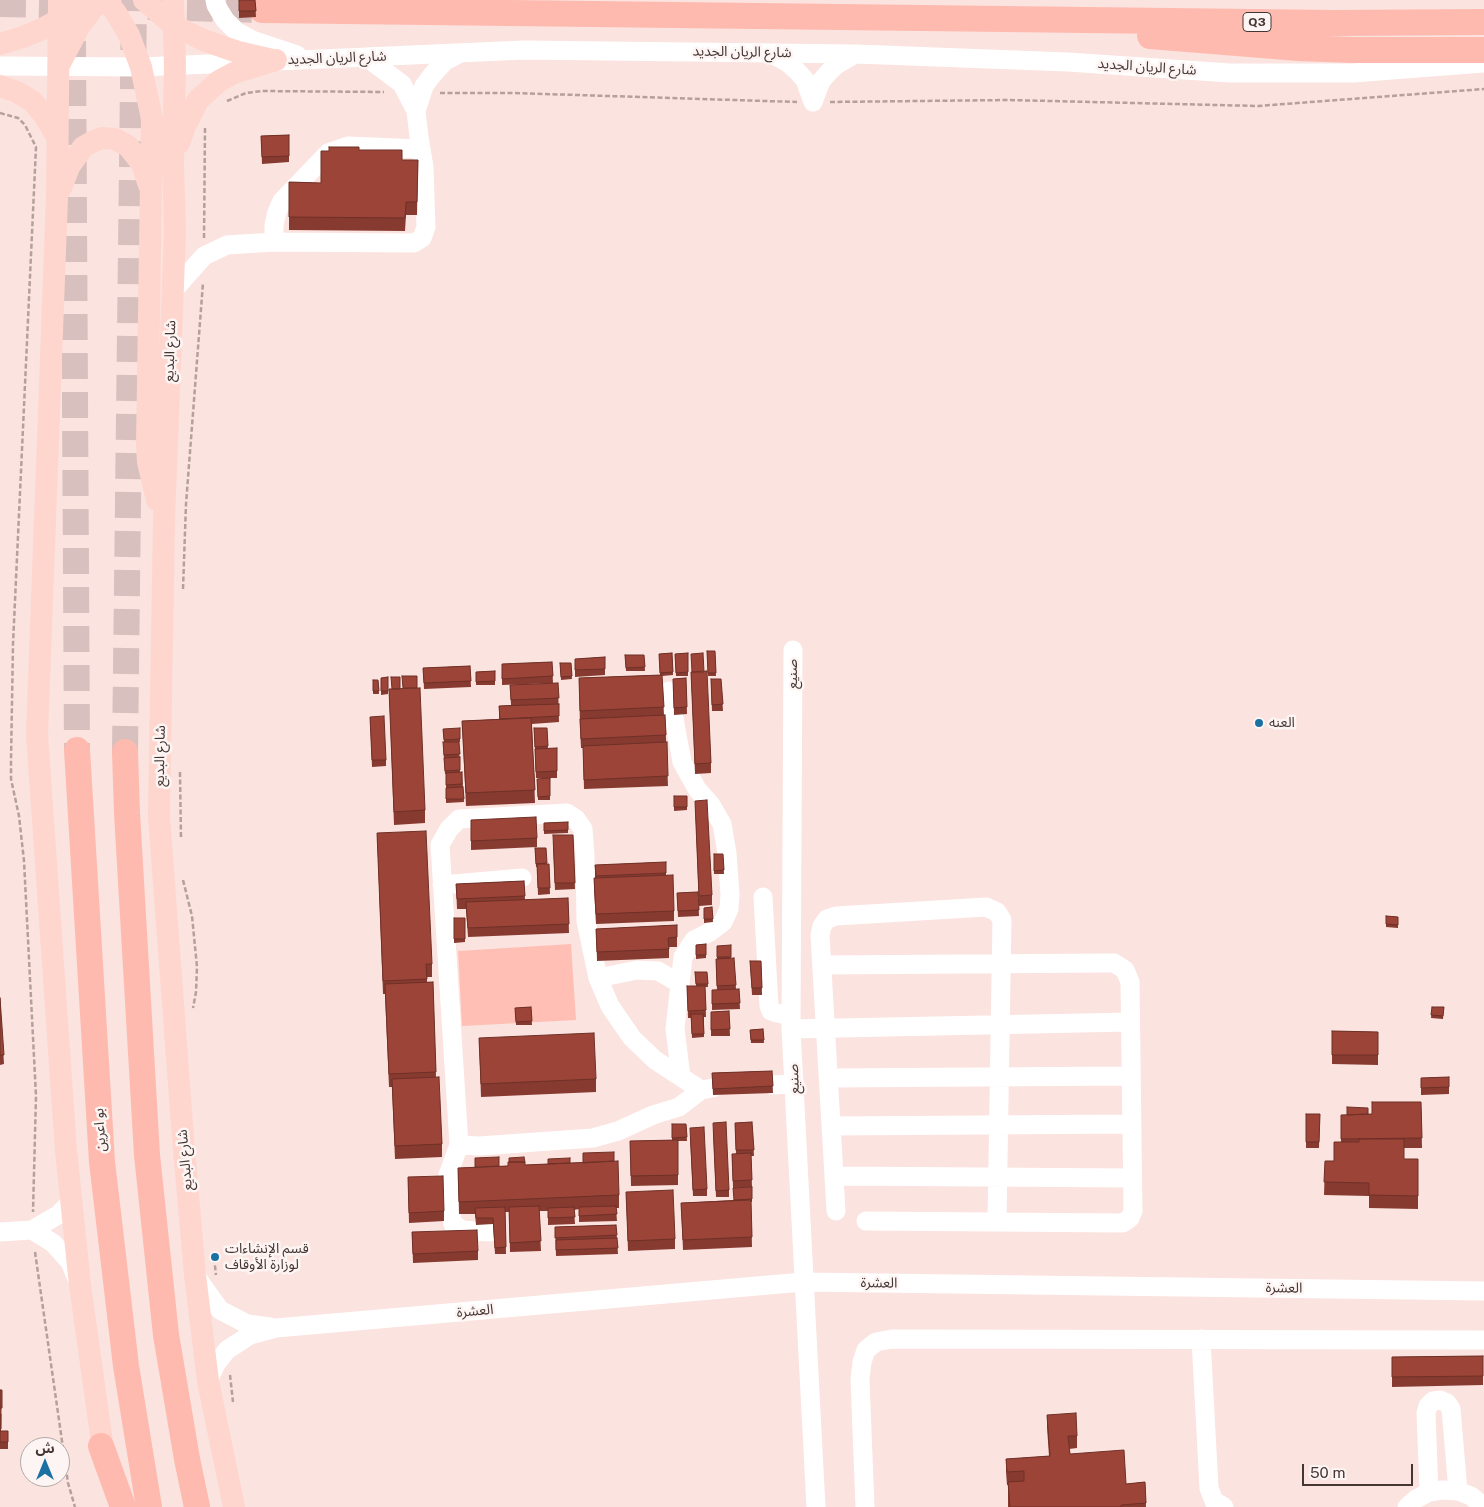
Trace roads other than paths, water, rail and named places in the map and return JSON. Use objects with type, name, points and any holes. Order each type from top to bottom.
[{"type":"highway","name":"Q3","points":[[262,10],[1334,23],[1484,22]]},
{"type":"highway","points":[[1030,20],[1165,38],[1299,48],[1406,51],[1484,50]]},
{"type":"highway","name":"بو اعرين","points":[[78,750],[102,1162],[126,1366],[148,1507]]},
{"type":"highway","points":[[125,752],[147,1155],[166,1335],[197,1507]]},
{"type":"highway","points":[[101,1446],[123,1507]]},
{"type":"main road","points":[[0,44],[23,38],[59,10],[83,0]]},
{"type":"main road","points":[[58,67],[79,27],[99,0]]},
{"type":"main road","points":[[106,0],[129,35],[142,67],[152,120],[147,445],[152,480],[164,520]]},
{"type":"main road","points":[[144,0],[173,25],[220,46],[257,57],[276,60]]},
{"type":"main road","name":"شارع البديع","points":[[173,0],[175,232],[164,520],[159,816],[183,1138],[206,1276],[208,1381],[234,1507]]},
{"type":"main road","points":[[59,10],[57,196],[37,734],[66,1151],[80,1285],[101,1446],[113,1507]]},
{"type":"main road","points":[[173,163],[185,126],[198,100],[219,81],[234,73],[276,60]]},
{"type":"main road","points":[[0,86],[17,92],[32,102],[44,115],[57,137]]},
{"type":"main road","points":[[57,196],[69,167],[76,156],[83,147],[102,138],[115,139],[128,146],[142,164],[151,188]]},
{"type":"street","points":[[216,0],[216,5],[225,20],[237,32],[252,40],[309,59]]},
{"type":"street","name":"شارع الريان الجديد","points":[[0,66],[142,67],[524,50],[856,54],[1068,62],[1230,73],[1353,72],[1484,63]]},
{"type":"street","points":[[768,52],[788,63],[797,71],[807,86],[813,102],[821,81],[828,72],[856,54]]},
{"type":"street","points":[[415,99],[445,61],[461,53]]},
{"type":"street","points":[[173,291],[204,256],[215,249],[227,245],[274,242],[414,242],[422,238],[426,227],[424,167],[415,99],[402,84],[366,57]]},
{"type":"street","points":[[274,242],[274,226],[282,201],[328,153],[348,146],[421,149]]},
{"type":"street","name":"صنيع","points":[[793,650],[791,1022],[816,1507]]},
{"type":"street","points":[[669,691],[682,762],[697,789],[711,805],[722,824],[727,853],[730,894],[729,909],[722,922],[710,932],[694,940],[683,957],[675,1029],[682,1077]]},
{"type":"street","points":[[459,1144],[496,1146],[592,1138],[618,1131],[653,1115],[679,1107],[707,1089],[682,1077],[655,1060],[632,1038],[610,1006],[598,978],[586,921],[583,828],[576,819],[567,813],[459,819],[449,828],[440,845],[459,1144],[448,1175],[448,1193],[453,1224],[462,1230],[489,1232]]},
{"type":"street","points":[[442,885],[522,878]]},
{"type":"street","points":[[763,897],[769,1006],[771,1011],[791,1022],[825,1027],[1130,1022]]},
{"type":"street","points":[[836,1211],[820,931],[824,922],[831,917],[986,907],[997,912],[1002,920],[997,1222]]},
{"type":"street","points":[[822,965],[1114,964],[1125,970],[1130,982],[1133,1211],[1130,1218],[1123,1223],[866,1221]]},
{"type":"street","points":[[598,978],[636,970],[658,971],[679,984]]},
{"type":"street","points":[[829,1078],[1131,1076]]},
{"type":"street","points":[[772,1085],[795,1084]]},
{"type":"street","points":[[832,1126],[1132,1124]]},
{"type":"street","points":[[834,1176],[1132,1178]]},
{"type":"street","points":[[0,1232],[32,1230],[58,1215],[72,1201]]},
{"type":"street","points":[[32,1230],[53,1243],[70,1262],[80,1285]]},
{"type":"street","name":"العشرة","points":[[206,1276],[220,1310],[247,1324],[276,1328]]},
{"type":"street","name":"العشرة","points":[[208,1381],[216,1364],[227,1350],[250,1335],[276,1328],[803,1282],[1484,1291]]},
{"type":"street","points":[[1201,1339],[1209,1488],[1214,1501],[1224,1507]]},
{"type":"street","points":[[865,1507],[860,1379],[866,1350],[876,1342],[892,1340],[1484,1340]]},
{"type":"street","points":[[1428,1492],[1426,1413],[1428,1406],[1434,1401],[1440,1400],[1447,1403],[1451,1409],[1458,1491]]},
{"type":"street","points":[[1406,1507],[1428,1492],[1443,1490],[1458,1491],[1471,1496],[1484,1507]]},
{"type":"tunnel","points":[[125,752],[134,0]]},
{"type":"tunnel","points":[[0,4],[84,6]]},
{"type":"tunnel","points":[[148,7],[262,10]]},
{"type":"tunnel","points":[[73,41],[77,750]]},
{"type":"place","name":"العنه","points":[[1259,723]]},
{"type":"place","name":"قسم الإنشاءات لوزارة الأوقاف","points":[[215,1257]]}]
